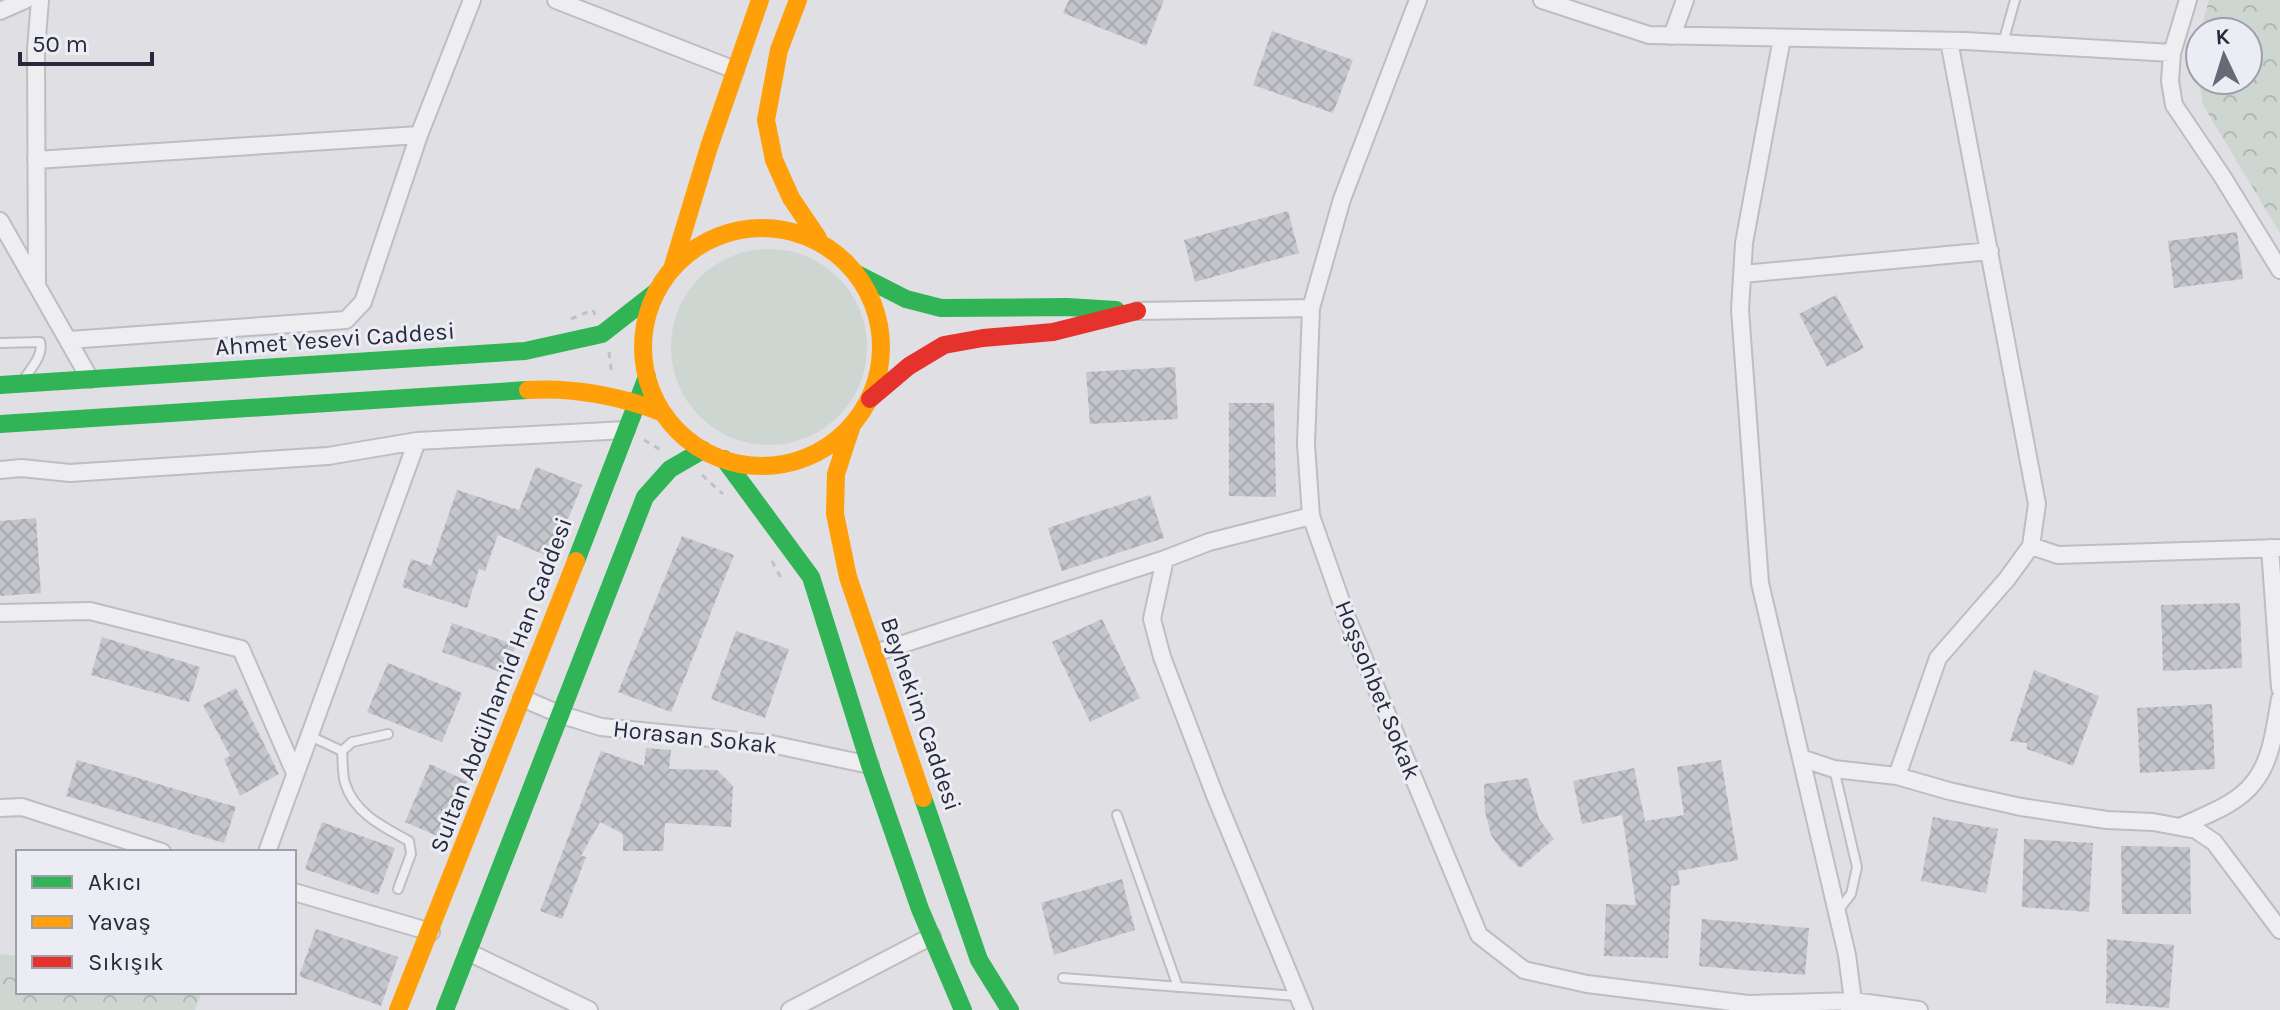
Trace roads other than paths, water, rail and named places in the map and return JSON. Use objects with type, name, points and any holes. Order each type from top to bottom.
[{"type":"main road","points":[[672,269],[760,0]]},
{"type":"main road","points":[[798,0],[779,50],[766,120],[774,160],[791,198],[818,238],[857,274],[906,299],[941,308],[1067,307],[1137,311]]},
{"type":"main road","points":[[818,238],[765,228],[731,232],[698,246],[672,269],[657,291],[643,333],[647,377],[661,412],[678,431],[703,450],[724,459],[759,466],[793,462],[826,448],[852,425],[870,399],[909,366],[944,345],[1053,332],[1137,311]]},
{"type":"main road","points":[[857,274],[874,304],[882,339],[880,370],[870,399]]},
{"type":"main road","name":"Ahmet Yesevi Caddesi","points":[[0,385],[525,351],[602,334],[657,291]]},
{"type":"main road","name":"Sultan Abdülhamid Han Caddesi","points":[[398,1010],[647,377]]},
{"type":"main road","points":[[0,424],[552,388],[636,403],[661,412]]},
{"type":"main road","name":"Beyhekim Caddesi","points":[[852,425],[836,474],[835,514],[848,577],[979,960],[1010,1010]]},
{"type":"main road","points":[[445,1010],[645,497],[661,474],[703,450]]},
{"type":"main road","points":[[724,459],[811,577],[870,765],[932,936],[963,1010]]},
{"type":"main road","points":[[597,504],[606,499],[621,500],[635,519]]},
{"type":"street","points":[[0,11],[25,0]]},
{"type":"street","points":[[37,286],[36,49],[40,0]]},
{"type":"street","points":[[69,340],[346,320],[363,302],[419,135],[472,0]]},
{"type":"street","points":[[556,0],[735,70]]},
{"type":"street","name":"Hoşsohbet Sokak","points":[[1418,0],[1342,199],[1311,308],[1306,444],[1311,516],[1347,618],[1479,935],[1524,970],[1587,984],[1748,1004],[1919,1010]]},
{"type":"street","points":[[1542,0],[1649,35],[1949,41],[2172,53]]},
{"type":"street","points":[[1672,36],[1685,0]]},
{"type":"street","points":[[2188,0],[2172,53],[2170,81],[2174,105],[2280,270]]},
{"type":"street","points":[[1782,38],[1744,243],[1740,310],[1760,583],[1847,955],[1851,1006]]},
{"type":"street","points":[[1897,776],[1938,658],[2007,579],[2031,546],[2037,504],[1949,41]]},
{"type":"street","points":[[36,160],[419,135]]},
{"type":"street","points":[[0,221],[90,379]]},
{"type":"street","points":[[1743,274],[1990,251]]},
{"type":"street","points":[[1137,311],[1311,308]]},
{"type":"street","points":[[0,470],[21,468],[70,473],[328,456],[417,441],[626,430]]},
{"type":"street","points":[[268,850],[417,441]]},
{"type":"street","points":[[875,653],[1209,542],[1311,516]]},
{"type":"street","points":[[2031,546],[2058,555],[2275,548],[2280,688]]},
{"type":"street","points":[[1165,559],[1152,619],[1162,657],[1216,798],[1301,1003]]},
{"type":"street","points":[[0,613],[90,611],[241,649],[295,773]]},
{"type":"street","name":"Horasan Sokak","points":[[522,698],[601,727],[771,744],[870,765]]},
{"type":"street","points":[[2180,827],[2226,806],[2255,782],[2271,746],[2280,699]]},
{"type":"street","points":[[1801,758],[1834,769],[1897,776],[2021,807],[2196,830],[2214,842],[2280,930]]},
{"type":"street","points":[[0,808],[22,807],[156,850]]},
{"type":"street","points":[[296,893],[431,932]]},
{"type":"street","points":[[790,1010],[932,936]]},
{"type":"street","points":[[468,952],[589,1010]]},
{"type":"lane","points":[[2003,43],[2015,0]]},
{"type":"lane","points":[[0,343],[40,342],[40,355],[22,383]]},
{"type":"lane","points":[[342,751],[352,742],[388,734]]},
{"type":"lane","points":[[309,735],[342,751]]},
{"type":"lane","points":[[342,751],[345,782],[357,807],[386,829],[409,841],[411,854],[398,889]]},
{"type":"lane","points":[[1834,769],[1857,867],[1851,894],[1837,913]]},
{"type":"lane","points":[[1117,815],[1178,987]]},
{"type":"lane","points":[[1063,978],[1178,987],[1301,1003]]}]
